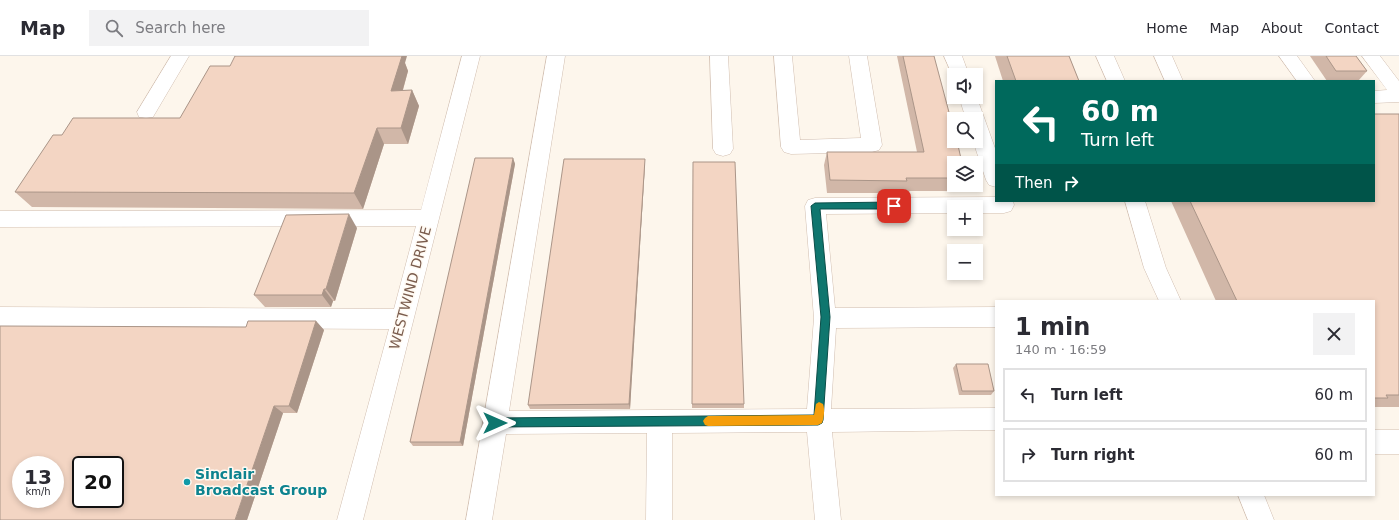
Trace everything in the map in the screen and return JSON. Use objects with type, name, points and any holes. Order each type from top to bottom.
[{"type":"street","points":[[146,112],[180,56]]},
{"type":"street","name":"WESTWIND DRIVE","points":[[350,520],[471,56]]},
{"type":"street","points":[[480,520],[556,56]]},
{"type":"street","points":[[719,56],[723,149]]},
{"type":"street","points":[[783,56],[791,147],[872,145],[858,56]]},
{"type":"street","points":[[953,56],[957,68]]},
{"type":"street","points":[[1105,56],[1116,80]]},
{"type":"street","points":[[1163,56],[1174,80]]},
{"type":"street","points":[[1288,56],[1305,80]]},
{"type":"street","points":[[1371,56],[1399,95]]},
{"type":"street","points":[[1375,97],[1399,95]]},
{"type":"street","points":[[983,141],[995,177]]},
{"type":"street","points":[[828,520],[818,420],[825,317],[815,206],[1004,205],[1003,202]]},
{"type":"street","points":[[1135,202],[1155,268],[1170,300]]},
{"type":"street","points":[[0,219],[429,218]]},
{"type":"street","points":[[0,317],[402,319]]},
{"type":"street","points":[[825,317],[995,317]]},
{"type":"street","points":[[495,423],[995,418]]},
{"type":"street","points":[[659,520],[660,422]]},
{"type":"street","points":[[1375,442],[1399,442]]},
{"type":"street","points":[[1251,496],[1261,520]]},
{"type":"building","points":[[235,56],[402,56],[391,91],[412,90],[401,128],[377,128],[354,193],[15,192],[53,135],[62,135],[73,118],[180,118],[210,66],[230,66]]},
{"type":"building","points":[[903,56],[934,56],[949,112],[947,112],[947,148],[959,148],[960,156],[947,156],[947,178],[906,178],[907,181],[830,180],[827,152],[924,152]]},
{"type":"building","points":[[1007,56],[1069,56],[1079,80],[1016,80]]},
{"type":"building","points":[[1326,56],[1356,56],[1367,71],[1336,71]]},
{"type":"building","points":[[1375,114],[1399,114],[1399,395],[1386,395],[1388,398],[1375,398],[1375,300],[1237,300],[1190,202],[1375,202]]},
{"type":"building","points":[[475,158],[513,158],[460,442],[410,442]]},
{"type":"building","points":[[564,159],[645,159],[629,404],[528,405]]},
{"type":"building","points":[[693,162],[735,162],[744,404],[692,404]]},
{"type":"building","points":[[349,214],[326,289],[324,289],[322,295],[254,295],[286,215]]},
{"type":"building","points":[[248,321],[316,321],[289,406],[274,406],[235,520],[0,520],[0,326],[246,327]]},
{"type":"building","points":[[956,364],[988,364],[994,391],[962,391]]},
{"type":"slow traffic","points":[[708,421],[818,420],[819,407]]},
{"type":"place","name":"Sinclair Broadcast Group","points":[[187,482]]},
{"type":"route","points":[[495,423],[818,420],[825,317],[815,206],[894,206]]}]
